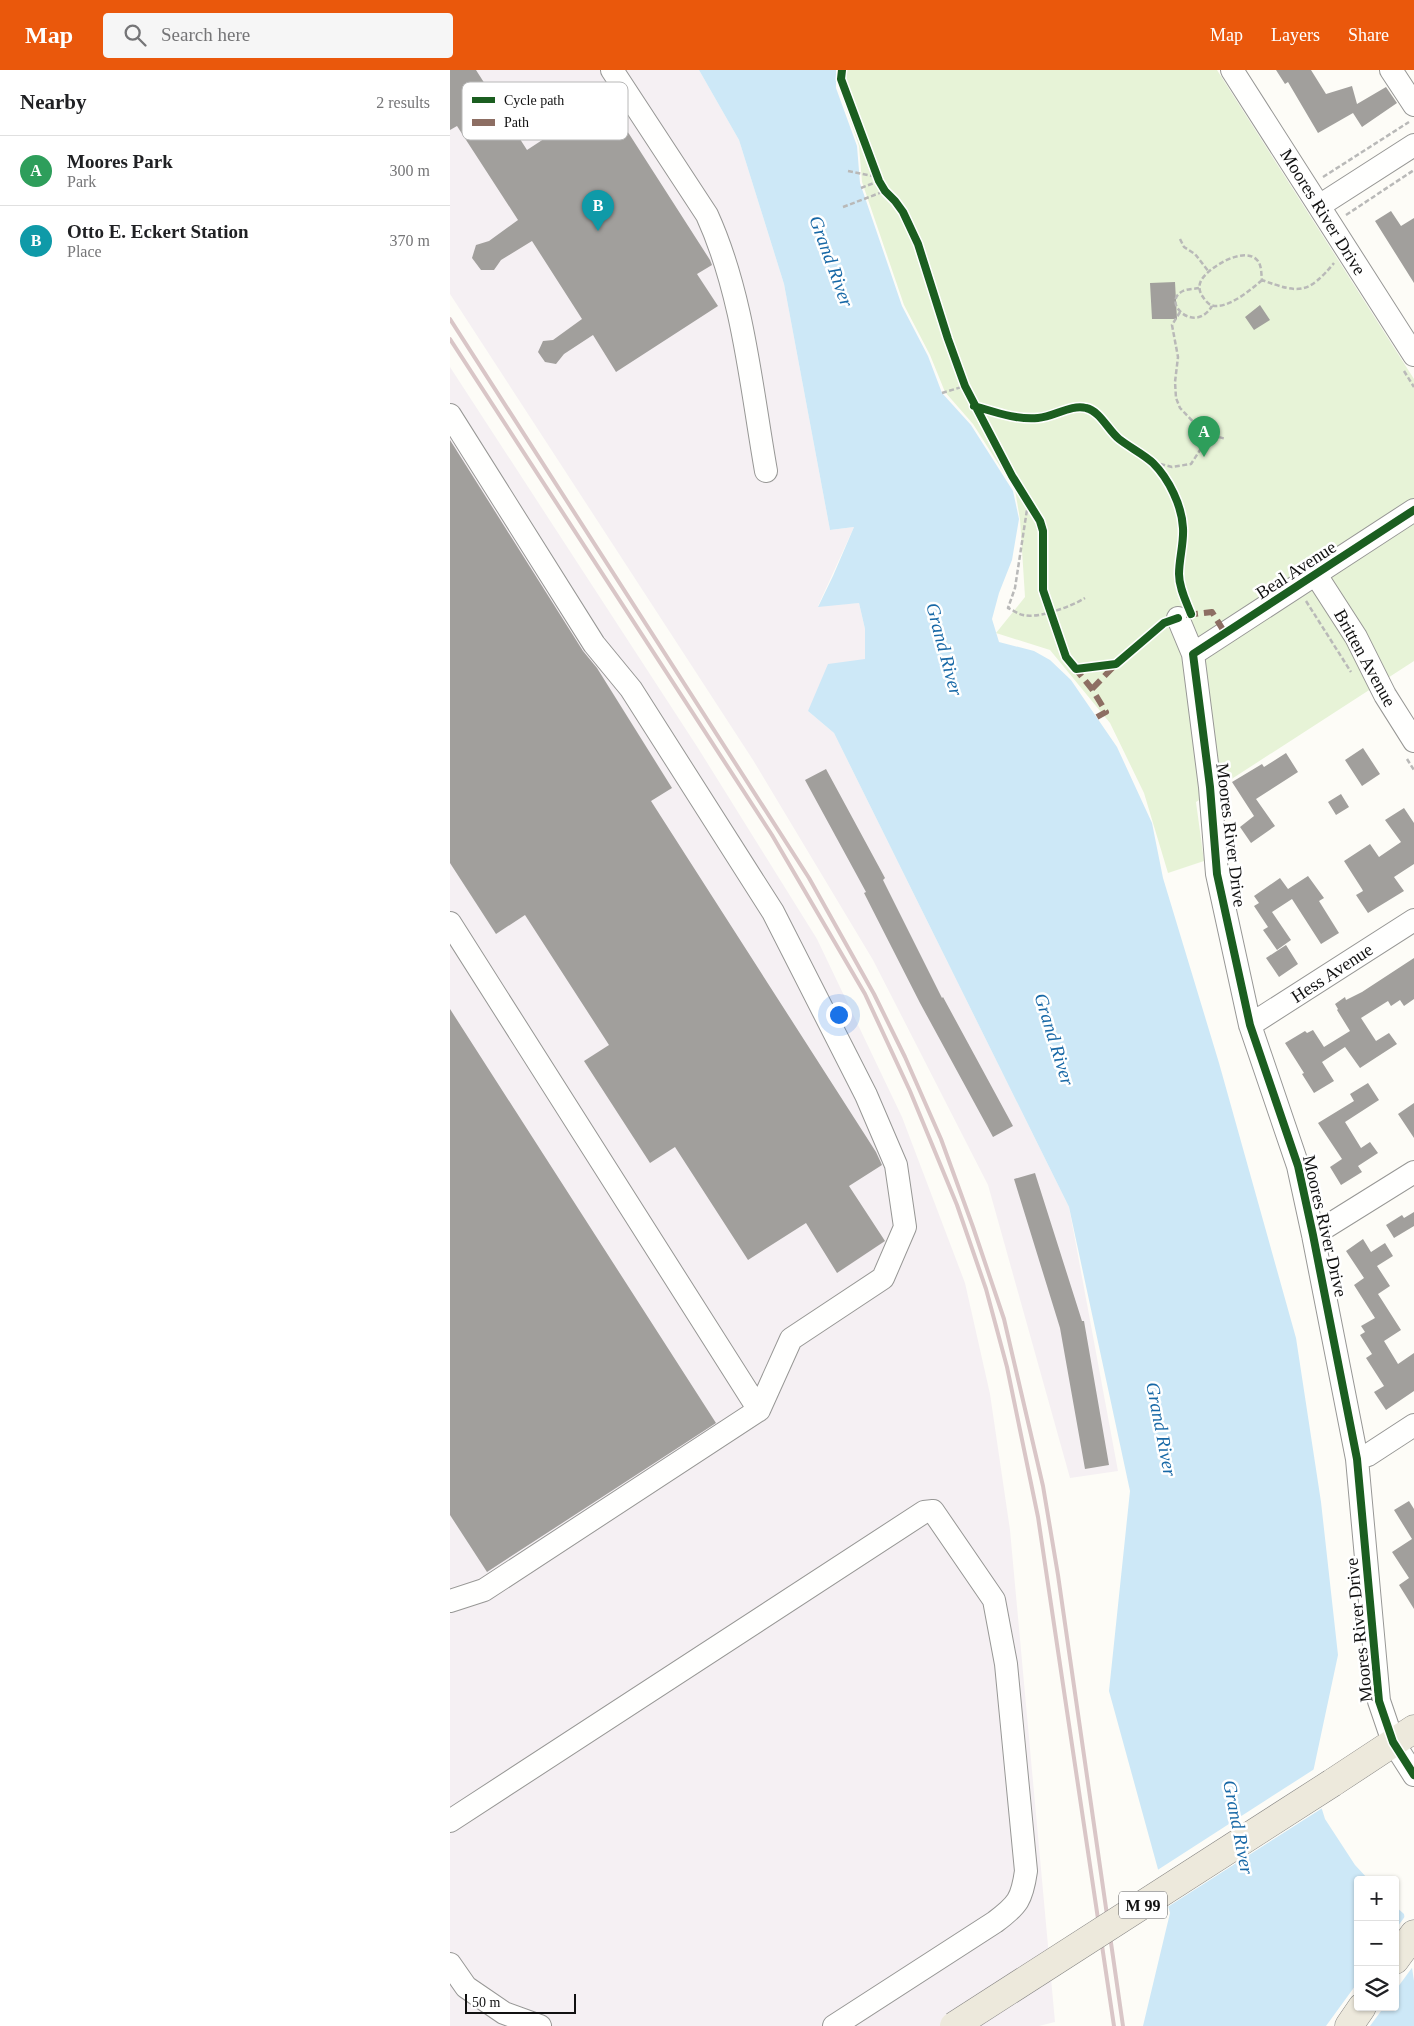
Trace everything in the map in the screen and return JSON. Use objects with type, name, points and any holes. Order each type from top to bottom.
[{"type":"main road","name":"M 99","points":[[954,2026],[1404,1736]]},
{"type":"main road","points":[[1399,1955],[1414,1934]]},
{"type":"main road","points":[[1349,2026],[1359,2011]]},
{"type":"street","points":[[612,70],[620,82]]},
{"type":"street","name":"Moores River Drive","points":[[1232,70],[1414,355]]},
{"type":"street","points":[[1391,70],[1414,105]]},
{"type":"street","points":[[628,95],[706,215],[718,240],[738,308],[766,471]]},
{"type":"street","points":[[1320,206],[1414,145]]},
{"type":"street","points":[[450,415],[594,644],[631,689],[773,912],[866,1095],[896,1165],[905,1228],[883,1278],[792,1339],[759,1410],[484,1590],[450,1601]]},
{"type":"street","name":"Beal Avenue","points":[[1193,654],[1414,510]]},
{"type":"street","name":"Britten Avenue","points":[[1316,575],[1356,637],[1385,695],[1414,741]]},
{"type":"street","name":"Moores River Drive","points":[[1178,618],[1193,654],[1210,787],[1218,874],[1250,1026],[1298,1166],[1314,1235],[1357,1459],[1379,1701],[1404,1736],[1414,1775]]},
{"type":"street","name":"Hess Avenue","points":[[1250,1026],[1414,920]]},
{"type":"street","points":[[450,923],[759,1410]]},
{"type":"street","points":[[1314,1235],[1414,1172]]},
{"type":"street","points":[[1357,1459],[1368,1455],[1414,1425]]},
{"type":"street","points":[[450,1821],[924,1512],[933,1511],[994,1600],[1007,1673],[1026,1871],[1023,1893],[1012,1909],[995,1922],[834,2026]]},
{"type":"street","points":[[450,1964],[466,1987],[504,2013],[540,2026]]},
{"type":"path","points":[[1321,179],[1414,118]]},
{"type":"path","points":[[1344,216],[1414,170]]},
{"type":"path","points":[[848,171],[878,179],[861,188]]},
{"type":"path","points":[[843,207],[885,191]]},
{"type":"path","points":[[1180,239],[1184,247],[1195,254],[1210,272]]},
{"type":"path","points":[[1212,306],[1201,294],[1199,288],[1201,280],[1227,260],[1241,254],[1254,257],[1260,264],[1262,280]]},
{"type":"path","points":[[1262,280],[1284,288],[1301,289],[1319,280],[1334,261]]},
{"type":"path","points":[[1199,288],[1182,291],[1176,297],[1175,305],[1180,312],[1188,317],[1201,317],[1212,306],[1224,305],[1233,301],[1262,280]]},
{"type":"path","points":[[1180,312],[1172,326],[1178,357],[1175,382],[1176,398],[1180,408],[1204,433],[1226,440]]},
{"type":"path","points":[[942,393],[965,386]]},
{"type":"path","points":[[1153,462],[1172,467],[1191,464],[1202,448],[1204,433]]},
{"type":"path","points":[[1028,502],[1015,588],[1008,608],[1024,616],[1071,606],[1085,598]]},
{"type":"shaded area","points":[[450,70],[699,70],[739,140],[784,284],[830,530],[854,527],[818,606],[859,603],[865,629],[865,660],[808,711],[834,733],[1069,1207],[1118,1471],[1070,1478],[988,1185],[873,960],[753,760],[450,294]]},
{"type":"shaded area","points":[[450,367],[698,748],[817,939],[902,1117],[965,1283],[990,1394],[1010,1530],[1055,2022],[1039,2026],[450,2026]]},
{"type":"green space","points":[[838,70],[1217,70],[1414,379],[1414,661],[1196,802],[1204,861],[1168,873],[1144,793],[1110,723],[1050,650],[996,633],[1025,597],[1020,519],[1015,490],[973,424],[945,392],[930,355],[904,305],[862,182],[859,146],[839,88]]},
{"type":"water","name":"Grand River","points":[[699,70],[836,70],[836,88],[857,146],[860,183],[902,306],[928,356],[942,393],[971,425],[1013,491],[1019,519],[1012,560],[999,593],[992,619],[999,642],[1034,651],[1050,660],[1071,680],[1117,747],[1152,823],[1163,878],[1219,1063],[1296,1338],[1321,1502],[1338,1655],[1312,1777],[1325,1819],[1355,1865],[1365,1876],[1354,1876],[1354,2011],[1399,2011],[1399,1910],[1404,1914],[1414,1981],[1414,2026],[1143,2026],[1170,1913],[1109,1691],[1130,1491],[1069,1207],[834,733],[808,711],[828,664],[865,659],[865,629],[859,603],[818,607],[854,527],[830,530],[784,284],[739,140]]},
{"type":"pier","points":[[1316,1768],[1314,1777],[1324,1807],[1166,1908],[1156,1871]]},
{"type":"pier","points":[[1406,1915],[1414,1965],[1399,1986],[1399,1966],[1399,1925]]},
{"type":"pier","points":[[1354,1988],[1354,2011],[1381,2011],[1370,2026],[1326,2026]]},
{"type":"building","points":[[450,70],[476,70],[484,82],[462,82],[462,134],[457,126],[450,130]]},
{"type":"building","points":[[1276,70],[1311,70],[1326,94],[1352,86],[1357,104],[1386,87],[1397,103],[1362,127],[1353,113],[1318,133],[1288,82],[1285,84]]},
{"type":"building","points":[[628,132],[710,260],[712,265],[697,274],[718,306],[616,372],[593,335],[564,354],[556,364],[545,362],[538,352],[543,341],[553,340],[582,319],[532,241],[501,260],[494,270],[481,270],[472,258],[476,245],[489,241],[518,220],[466,140],[521,140],[527,150],[542,140],[628,140]]},
{"type":"building","points":[[1391,211],[1401,226],[1414,218],[1414,283],[1375,221]]},
{"type":"building","points":[[1175,282],[1177,319],[1152,319],[1150,283]]},
{"type":"building","points":[[1260,305],[1270,320],[1254,330],[1245,317]]},
{"type":"building","points":[[450,440],[672,788],[651,801],[876,1152],[882,1165],[849,1186],[885,1241],[837,1273],[806,1223],[748,1260],[675,1147],[650,1163],[584,1061],[609,1045],[525,915],[496,934],[450,863]]},
{"type":"building","points":[[1363,748],[1380,774],[1362,786],[1345,760]]},
{"type":"building","points":[[1286,753],[1298,772],[1256,799],[1275,826],[1251,843],[1240,827],[1254,816],[1232,782],[1262,764],[1264,767]]},
{"type":"building","points":[[826,769],[885,878],[883,880],[942,998],[1013,1126],[993,1137],[920,1003],[864,893],[866,892],[805,780]]},
{"type":"building","points":[[1341,794],[1349,807],[1336,815],[1328,802]]},
{"type":"building","points":[[1404,808],[1414,823],[1414,864],[1394,877],[1404,891],[1368,913],[1356,895],[1363,891],[1344,861],[1370,844],[1379,857],[1401,842],[1385,820]]},
{"type":"building","points":[[1308,876],[1324,898],[1319,901],[1339,933],[1321,944],[1292,899],[1272,912],[1291,940],[1277,950],[1263,930],[1268,927],[1254,906],[1259,903],[1254,896],[1280,878],[1288,889]]},
{"type":"building","points":[[1286,945],[1298,964],[1279,977],[1266,958]]},
{"type":"building","points":[[1414,958],[1414,999],[1404,1006],[1400,1000],[1391,1006],[1388,1001],[1361,1018],[1376,1041],[1389,1033],[1397,1044],[1360,1068],[1345,1047],[1322,1062],[1334,1081],[1314,1093],[1285,1043],[1305,1031],[1307,1033],[1313,1030],[1324,1047],[1350,1031],[1335,1004],[1345,997],[1346,1000],[1362,992]]},
{"type":"building","points":[[450,1009],[716,1423],[487,1572],[450,1515]]},
{"type":"building","points":[[1368,1083],[1379,1100],[1345,1122],[1361,1148],[1370,1142],[1378,1153],[1358,1166],[1362,1172],[1341,1185],[1330,1167],[1342,1159],[1318,1123],[1354,1101],[1350,1094]]},
{"type":"building","points":[[1414,1103],[1414,1138],[1398,1114]]},
{"type":"building","points":[[1035,1173],[1082,1321],[1084,1321],[1109,1465],[1085,1469],[1060,1328],[1014,1179]]},
{"type":"building","points":[[1414,1212],[1414,1226],[1394,1238],[1386,1225],[1402,1215],[1404,1218]]},
{"type":"building","points":[[1363,1239],[1371,1252],[1385,1243],[1393,1256],[1377,1266],[1390,1286],[1378,1294],[1401,1330],[1384,1341],[1398,1364],[1414,1353],[1414,1391],[1386,1410],[1374,1392],[1384,1386],[1366,1358],[1372,1354],[1360,1335],[1365,1332],[1361,1326],[1375,1318],[1354,1285],[1364,1278],[1346,1251]]},
{"type":"building","points":[[1409,1501],[1414,1509],[1414,1609],[1399,1585],[1409,1578],[1392,1552],[1412,1539],[1394,1510]]},
{"type":"railway","points":[[450,319],[809,878],[874,994],[905,1057],[941,1139],[1004,1319],[1043,1486],[1058,1575],[1123,2026]]},
{"type":"railway","points":[[450,339],[772,835],[865,994],[910,1091],[957,1205],[986,1289],[1007,1367],[1038,1517],[1114,2026]]},
{"type":"marked path","points":[[1186,615],[1212,612],[1225,633]]},
{"type":"marked path","points":[[1092,689],[1116,664]]},
{"type":"marked path","points":[[1074,667],[1092,689],[1106,712],[1097,717]]},
{"type":"cycle path","points":[[842,70],[841,79],[879,181],[903,212],[918,244],[965,386],[1012,476],[1040,521],[1043,531],[1043,590],[1066,657],[1076,669],[1116,664],[1164,623],[1178,618]]},
{"type":"cycle path","points":[[974,406],[1022,418],[1038,418],[1068,409],[1086,408],[1096,413],[1119,439],[1153,463],[1174,493],[1180,511],[1183,534],[1179,579],[1191,614]]},
{"type":"cycle path","points":[[1414,510],[1193,654],[1210,787],[1217,874],[1250,1025],[1298,1166],[1357,1459],[1379,1701],[1393,1742],[1414,1775]]},
{"type":"place","name":"Otto E. Eckert Station","points":[[598,231]]},
{"type":"place","name":"Moores Park","points":[[1204,457]]}]
